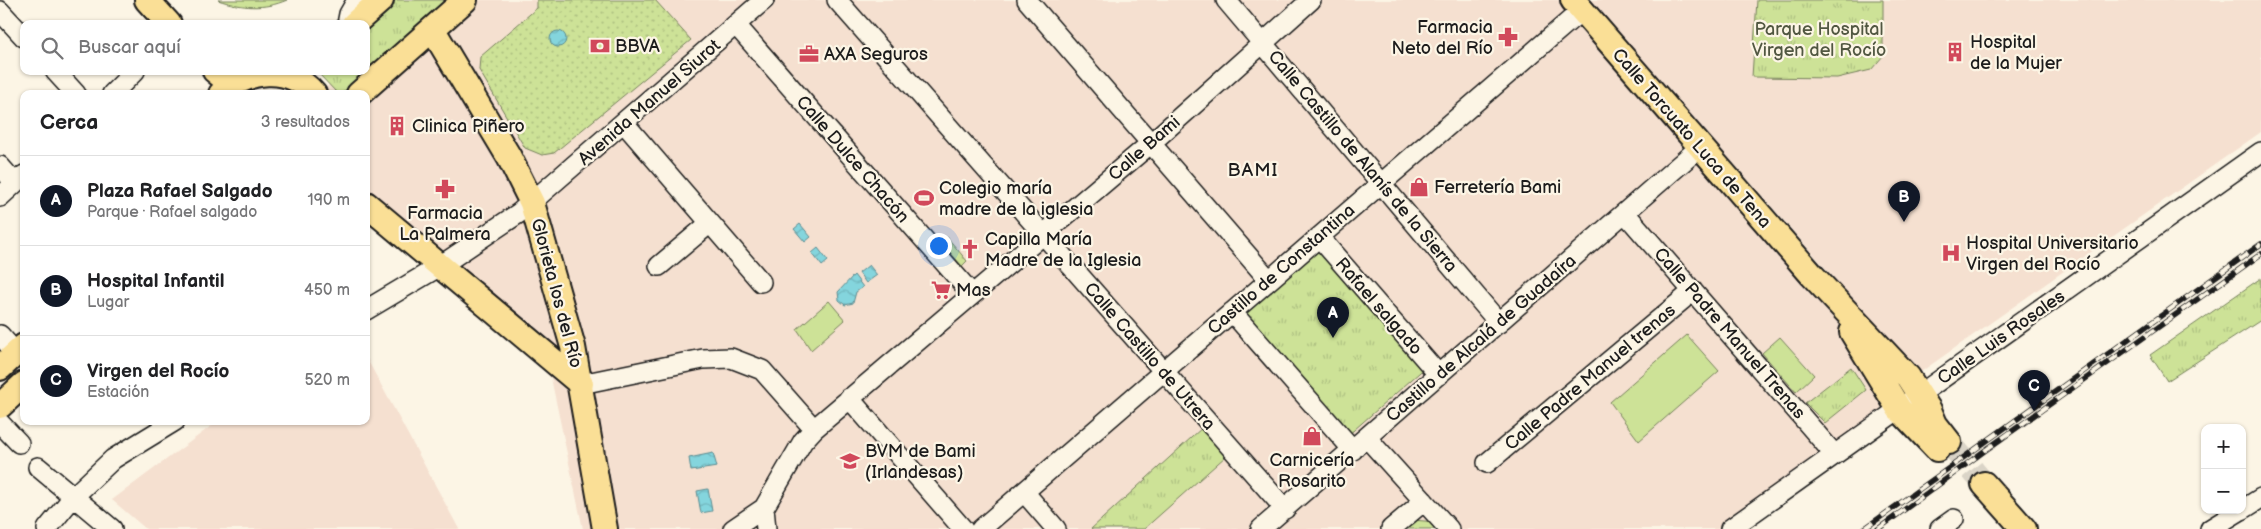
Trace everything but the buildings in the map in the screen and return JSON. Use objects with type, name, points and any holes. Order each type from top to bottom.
[{"type":"main road","points":[[147,0],[165,20]]},
{"type":"main road","points":[[358,20],[381,0]]},
{"type":"main road","points":[[364,90],[465,0]]},
{"type":"main road","name":"Calle Torcuato Luca de Tena","points":[[1577,5],[1812,275],[1860,343],[1910,401],[1942,446]]},
{"type":"main road","name":"Glorieta los del Río","points":[[433,30],[509,157],[532,203],[571,338],[581,384],[605,529]]},
{"type":"main road","points":[[220,83],[254,75]]},
{"type":"main road","points":[[292,81],[307,90]]},
{"type":"main road","points":[[370,207],[440,266]]},
{"type":"main road","name":"Glorieta los del Río","points":[[440,266],[581,384]]},
{"type":"main road","points":[[0,406],[20,388]]},
{"type":"main road","points":[[2007,529],[1978,486],[2024,529]]},
{"type":"street","points":[[348,20],[357,0]]},
{"type":"street","name":"Avenida Manuel Siurot","points":[[532,203],[764,0]]},
{"type":"street","name":"Calle Castillo de Utrera","points":[[837,0],[1285,509]]},
{"type":"street","points":[[1027,0],[1269,280]]},
{"type":"street","name":"Calle Castillo de Alanís de la Sierra","points":[[1226,0],[1500,323]]},
{"type":"street","name":"Calle Bami","points":[[764,508],[803,441],[814,429],[1150,144],[1311,0]]},
{"type":"street","name":"Castillo de Constantina","points":[[981,529],[1381,184],[1577,5]]},
{"type":"street","points":[[0,11],[20,33]]},
{"type":"street","name":"Calle Dulce Chacón","points":[[736,25],[971,294]]},
{"type":"street","points":[[59,75],[72,90]]},
{"type":"street","points":[[116,90],[131,75]]},
{"type":"street","points":[[624,123],[762,282]]},
{"type":"street","name":"Castillo de Alcalá de Guadaíra","points":[[1262,529],[1700,147]]},
{"type":"street","name":"Calle Luis Rosales","points":[[1730,529],[2261,152]]},
{"type":"street","points":[[0,166],[19,179],[0,197]]},
{"type":"street","name":"Glorieta los del Río","points":[[440,266],[532,203]]},
{"type":"street","name":"Calle Padre Manuel Trenas","points":[[1624,213],[1834,454]]},
{"type":"street","points":[[659,266],[710,223]]},
{"type":"street","name":"Rafael salgado","points":[[1319,237],[1439,376]]},
{"type":"street","points":[[370,308],[440,266]]},
{"type":"street","name":"Calle Padre Manuel trenas","points":[[1487,463],[1693,291]]},
{"type":"street","points":[[1232,312],[1360,444],[1424,501],[1449,529]]},
{"type":"street","points":[[0,335],[13,356]]},
{"type":"street","points":[[581,384],[703,358],[732,358],[762,370],[814,429]]},
{"type":"street","points":[[849,398],[962,529]]},
{"type":"street","points":[[0,422],[19,443]]},
{"type":"street","points":[[47,529],[73,497],[113,459],[168,425]]},
{"type":"street","points":[[38,466],[112,529]]},
{"type":"street","points":[[1024,492],[1056,529]]},
{"type":"street","points":[[2210,529],[2239,516],[2261,498]]},
{"type":"street","points":[[1392,529],[1424,501]]},
{"type":"street","points":[[733,529],[764,508],[766,529]]},
{"type":"shaded area","points":[[422,0],[1561,0],[1911,400],[1726,529],[583,529],[551,378],[370,193],[370,90],[323,90],[340,75],[370,75],[370,47]]},
{"type":"shaded area","name":"Hospital Universitario Virgen del Rocío","points":[[1590,0],[2261,0],[2261,132],[1918,374]]},
{"type":"shaded area","points":[[370,364],[459,529],[146,529],[112,500],[213,425],[370,425]]},
{"type":"green space","points":[[218,0],[287,0],[261,7],[253,7]]},
{"type":"green space","points":[[395,0],[445,0],[370,67],[370,23]]},
{"type":"green space","points":[[537,0],[655,0],[691,40],[554,153],[542,155],[525,148],[479,70],[480,57],[537,8]]},
{"type":"green space","name":"Parque Hospital Virgen del Rocío","points":[[1757,0],[1883,0],[1883,56],[1871,70],[1837,78],[1752,77]]},
{"type":"green space","points":[[320,75],[362,75],[345,90],[334,90]]},
{"type":"green space","points":[[947,237],[967,261],[962,266],[941,242]]},
{"type":"green space","points":[[1321,242],[1427,366],[1346,437],[1239,312]]},
{"type":"green space","points":[[2261,278],[2261,320],[2167,381],[2150,355]]},
{"type":"green space","points":[[829,301],[845,320],[811,350],[797,329]]},
{"type":"green space","points":[[1687,335],[1719,371],[1639,441],[1610,402]]},
{"type":"green space","points":[[1780,337],[1814,375],[1796,392],[1762,353]]},
{"type":"green space","points":[[1851,367],[1866,390],[1825,423],[1805,403]]},
{"type":"green space","points":[[1203,427],[1226,456],[1144,529],[1091,529]]},
{"type":"green space","points":[[1413,520],[1436,522],[1442,529],[1403,529]]},
{"type":"water","points":[[558,31],[566,39],[558,47],[550,39]]},
{"type":"water","points":[[800,224],[811,237],[805,242],[794,229]]},
{"type":"water","points":[[818,248],[828,261],[822,266],[812,253]]},
{"type":"water","points":[[869,265],[877,275],[866,283],[859,273]]},
{"type":"water","points":[[854,275],[863,287],[856,292],[853,303],[845,305],[839,300],[838,292]]},
{"type":"water","points":[[713,453],[717,467],[691,471],[689,458]]},
{"type":"water","points":[[708,489],[712,511],[701,513],[697,491]]},
{"type":"tunnel","points":[[1949,442],[1984,484]]},
{"type":"railway","points":[[1864,529],[2261,244]]},
{"type":"railway","points":[[1878,529],[2261,254]]},
{"type":"place","name":"Farmacia Neto del Río","points":[[1508,37]]},
{"type":"place","name":"BBVA","points":[[600,46]]},
{"type":"place","name":"Hospital de la Mujer","points":[[1955,52]]},
{"type":"place","name":"AXA Seguros","points":[[809,54]]},
{"type":"place","name":"Clinica Piñero","points":[[397,126]]},
{"type":"place","name":"Ferretería Bami","points":[[1419,187]]},
{"type":"place","name":"Farmacia La Palmera","points":[[445,189]]},
{"type":"place","name":"Colegio maría madre de la iglesia","points":[[924,198]]},
{"type":"place","name":"Hospital Infantil","points":[[1904,222]]},
{"type":"place","name":"Capilla María Madre de la Iglesia","points":[[970,249]]},
{"type":"place","name":"Hospital Universitario Virgen del Rocío","points":[[1951,253]]},
{"type":"place","name":"Mas","points":[[941,290]]},
{"type":"place","name":"Plaza Rafael Salgado","points":[[1333,338]]},
{"type":"place","name":"Virgen del Rocío","points":[[2034,411]]},
{"type":"place","name":"Carnicería Rosarito","points":[[1312,436]]},
{"type":"place","name":"BVM de Bami (Irlandesas)","points":[[850,461]]},
{"type":"district","name":"BAMI","points":[[1253,169]]}]
